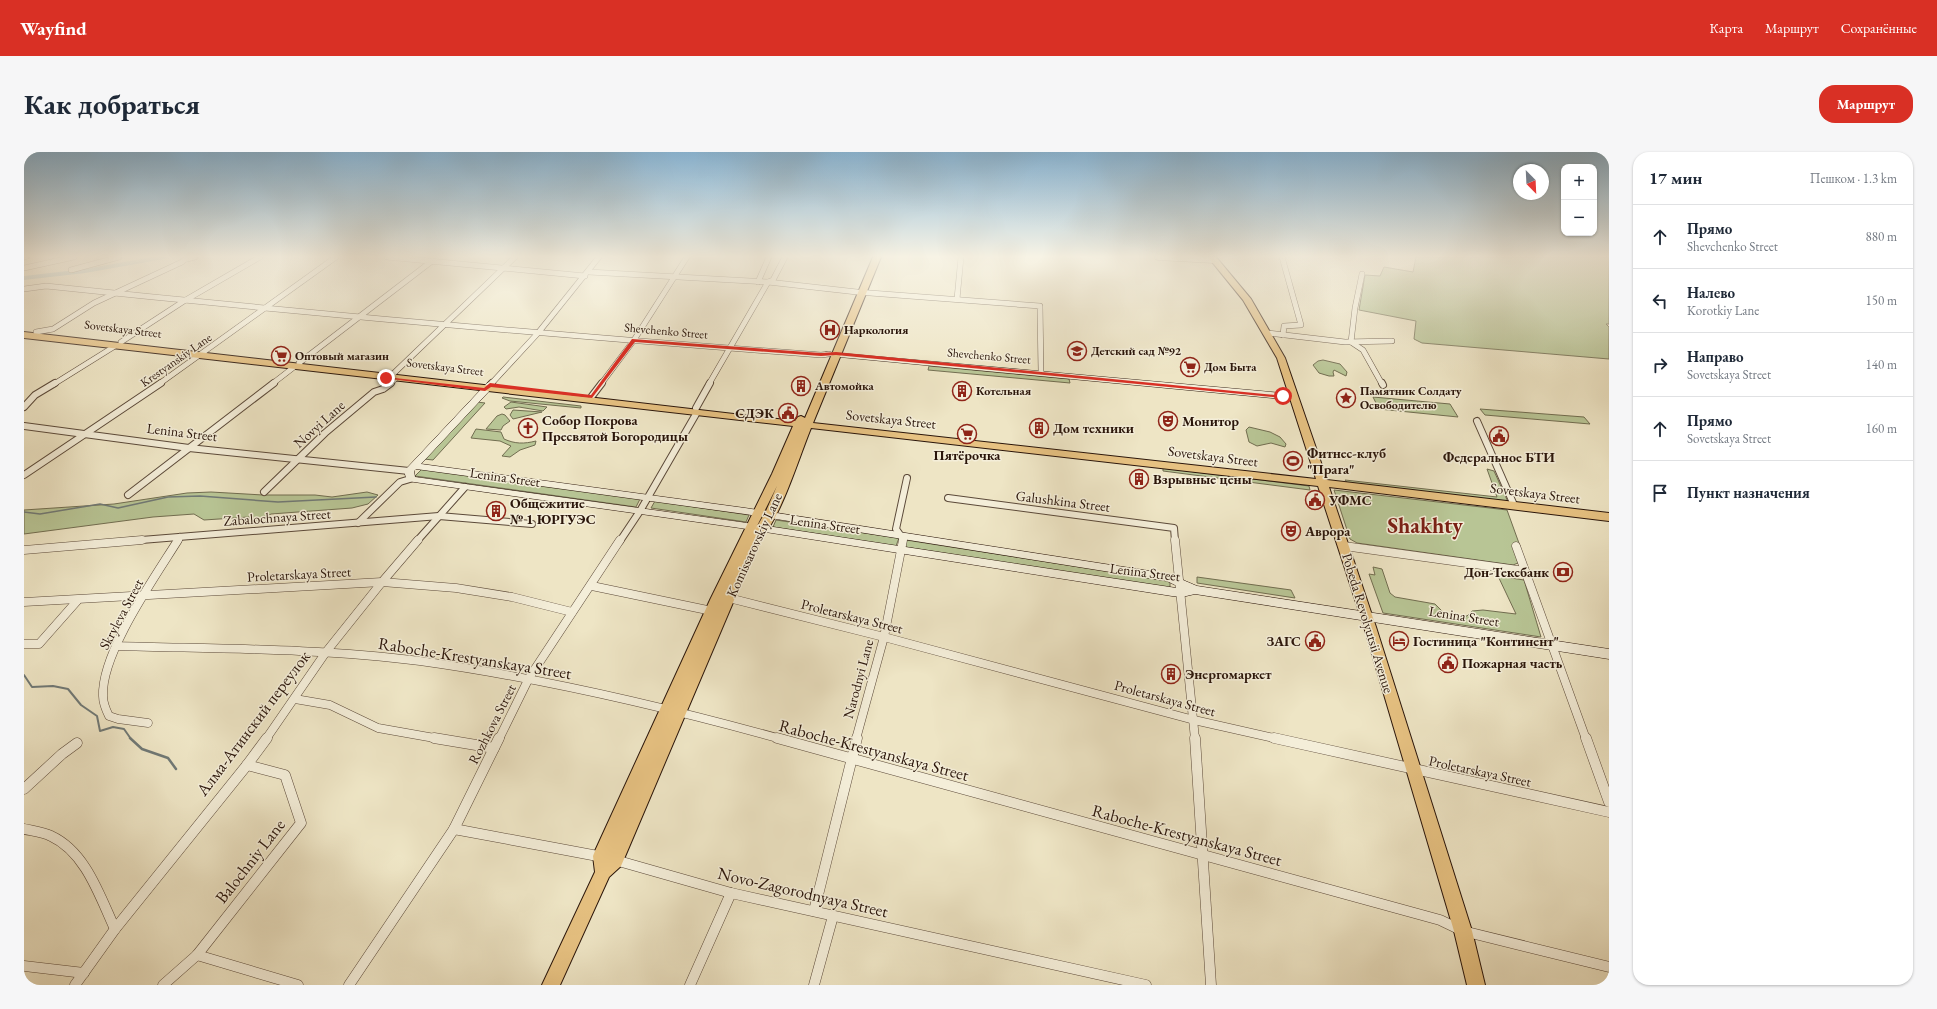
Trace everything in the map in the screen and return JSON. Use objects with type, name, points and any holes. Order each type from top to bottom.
[{"type":"main road","name":"Komissarovskiy Lane","points":[[552,985],[724,597],[746,536],[757,528],[764,514],[805,424],[832,354],[858,296]]},
{"type":"main road","name":"Pobeda Revolyutsii Avenue","points":[[1244,296],[1281,358],[1366,615],[1412,769],[1464,931],[1476,985]]},
{"type":"main road","name":"Sovetskaya Street","points":[[28,335],[118,344],[1609,516]]},
{"type":"main road","name":"Shevchenko Street","points":[[832,354],[1041,372],[1293,397]]},
{"type":"main road","name":"Sovetskaya Street","points":[[487,387],[592,396],[696,411]]},
{"type":"main road","points":[[411,472],[487,387]]},
{"type":"main road","name":"Lenina Street","points":[[411,472],[465,487],[640,511],[901,550],[1181,587],[1609,654]]},
{"type":"main road","name":"Lenina Street","points":[[411,472],[764,514],[1169,578],[1181,587]]},
{"type":"main road","name":"Komissarovskiy Lane","points":[[674,710],[712,611],[724,597]]},
{"type":"street","points":[[28,335],[53,329],[74,317],[94,302],[108,296]]},
{"type":"street","name":"Shevchenko Street","points":[[131,296],[263,310],[441,326],[821,355],[832,354]]},
{"type":"street","points":[[24,406],[35,396],[193,296]]},
{"type":"street","name":"Krestyanskiy Lane","points":[[24,475],[85,435],[202,354],[282,296]]},
{"type":"street","points":[[128,495],[387,296]]},
{"type":"street","name":"Novyi Lane","points":[[264,492],[325,433],[374,392],[383,389],[441,326],[473,296]]},
{"type":"street","points":[[487,387],[538,333],[569,296]]},
{"type":"street","points":[[592,396],[634,340],[662,296]]},
{"type":"street","name":"Rozhkova Street","points":[[349,985],[454,829],[529,678],[572,612],[592,586],[640,511],[696,411],[729,348],[760,296]]},
{"type":"street","points":[[914,296],[1040,306],[1041,372]]},
{"type":"street","points":[[1283,335],[1284,326],[1301,325],[1293,296]]},
{"type":"street","points":[[1351,342],[1357,296]]},
{"type":"street","points":[[1267,333],[1351,342],[1392,341]]},
{"type":"street","points":[[1351,342],[1363,350],[1383,385]]},
{"type":"street","points":[[1477,421],[1514,505]]},
{"type":"street","name":"Lenina Street","points":[[24,426],[189,448],[411,472]]},
{"type":"street","points":[[358,523],[411,472]]},
{"type":"street","name":"Narodnyi Lane","points":[[814,911],[850,759],[884,637],[901,550],[902,539],[901,535],[896,529],[907,478]]},
{"type":"street","name":"Алма-Атинский переулок","points":[[75,985],[115,929],[246,765],[295,699],[326,652],[382,582],[465,487]]},
{"type":"street","name":"Galushkina Street","points":[[948,498],[1174,528],[1181,587]]},
{"type":"street","name":"Zabalochnaya Street","points":[[24,550],[439,516],[532,524]]},
{"type":"street","name":"Skryleva Street","points":[[148,724],[136,720],[114,719],[108,716],[102,693],[116,646],[180,537]]},
{"type":"street","points":[[1344,546],[1525,571]]},
{"type":"street","points":[[1516,546],[1609,802]]},
{"type":"street","name":"Proletarskaya Street","points":[[24,602],[382,582],[470,590],[512,597],[572,612]]},
{"type":"street","points":[[592,586],[712,611]]},
{"type":"street","points":[[1181,587],[1194,720],[1211,985]]},
{"type":"street","name":"Proletarskaya Street","points":[[724,597],[884,637],[1194,720],[1609,812]]},
{"type":"street","points":[[24,644],[39,644],[77,600]]},
{"type":"street","name":"Raboche-Krestyanskaya Street","points":[[116,646],[326,652],[419,662],[529,678],[674,710],[1440,920],[1464,931],[1609,967]]},
{"type":"street","points":[[295,699],[330,705],[378,728],[494,748]]},
{"type":"street","points":[[24,789],[62,754],[77,743]]},
{"type":"street","name":"Balochniy Lane","points":[[164,985],[197,955],[301,823],[285,776],[246,765]]},
{"type":"street","points":[[24,829],[53,836],[70,848],[90,876],[115,929]]},
{"type":"street","name":"Novo-Zagorodnyaya Street","points":[[454,829],[833,916],[1146,985]]},
{"type":"street","points":[[690,985],[731,893]]},
{"type":"street","points":[[814,985],[833,916]]},
{"type":"street","points":[[197,955],[298,985]]},
{"type":"street","points":[[24,966],[84,973]]},
{"type":"green space","points":[[1361,296],[1609,296],[1609,324],[1606,324],[1609,327],[1609,359],[1422,343],[1414,339],[1416,321],[1359,310]]},
{"type":"green space","points":[[1323,360],[1340,364],[1347,372],[1346,376],[1334,370],[1334,376],[1319,373],[1313,365],[1318,361]]},
{"type":"green space","points":[[929,366],[1069,379],[1070,383],[928,370]]},
{"type":"green space","points":[[1373,397],[1450,404],[1458,417],[1379,409]]},
{"type":"green space","points":[[502,398],[581,406],[581,408],[510,401]]},
{"type":"green space","points":[[477,402],[485,403],[433,460],[424,459]]},
{"type":"green space","points":[[511,402],[547,407],[543,411],[519,407],[506,409],[504,407]]},
{"type":"green space","points":[[1480,409],[1584,417],[1590,424],[1485,415]]},
{"type":"green space","points":[[513,410],[542,412],[513,419],[510,415]]},
{"type":"green space","points":[[502,414],[505,415],[510,421],[503,426],[501,430],[486,429],[497,416]]},
{"type":"green space","points":[[1249,427],[1270,432],[1280,437],[1286,444],[1285,447],[1271,443],[1257,446],[1249,442],[1246,430]]},
{"type":"green space","points":[[476,429],[501,432],[504,439],[516,443],[536,441],[535,445],[520,450],[510,457],[502,456],[511,446],[500,441],[471,438]]},
{"type":"green space","points":[[1163,468],[1309,486],[1310,490],[1163,471]]},
{"type":"green space","points":[[422,469],[640,499],[636,507],[415,476]]},
{"type":"green space","points":[[1487,469],[1494,471],[1508,502],[1348,484],[1345,480],[1497,497]]},
{"type":"green space","points":[[1334,490],[1507,510],[1520,546],[1513,545],[1518,563],[1513,565],[1357,543],[1350,539]]},
{"type":"green space","points":[[211,492],[263,495],[315,495],[332,497],[367,492],[378,495],[368,504],[352,508],[271,514],[262,519],[250,521],[249,517],[204,520],[194,514],[153,517],[24,534],[24,510],[114,504],[187,493]]},
{"type":"green space","points":[[655,501],[749,515],[746,522],[651,508]]},
{"type":"green space","points":[[776,520],[899,538],[896,546],[773,527]]},
{"type":"green space","points":[[906,540],[1170,581],[1170,589],[905,547]]},
{"type":"green space","points":[[1373,567],[1382,569],[1390,593],[1395,597],[1435,604],[1443,612],[1451,616],[1467,616],[1472,611],[1483,610],[1516,614],[1498,576],[1524,580],[1541,637],[1383,613],[1369,574],[1375,575]]},
{"type":"green space","points":[[1197,577],[1291,590],[1295,598],[1197,583]]},
{"type":"waterway","points":[[24,512],[40,514],[100,504],[118,508],[168,497],[200,496],[278,502],[376,497]]},
{"type":"waterway","points":[[24,675],[32,687],[53,686],[68,689],[81,705],[97,716],[100,731],[113,727],[124,729],[131,739]]},
{"type":"waterway","points":[[131,739],[142,749],[168,758],[176,769]]},
{"type":"place","name":"Наркология","points":[[830,330]]},
{"type":"place","name":"Детский сад №92","points":[[1077,351]]},
{"type":"place","name":"Оптовый магазин","points":[[281,356]]},
{"type":"place","name":"Дом Быта","points":[[1190,367]]},
{"type":"place","name":"Автомойка","points":[[801,386]]},
{"type":"place","name":"Котельная","points":[[962,391]]},
{"type":"place","name":"Памятник Солдату Освободителю","points":[[1346,398]]},
{"type":"place","name":"СДЭК","points":[[788,413]]},
{"type":"place","name":"Монитор","points":[[1168,421]]},
{"type":"place","name":"Собор Покрова Пресвятой Богородицы","points":[[528,428]]},
{"type":"place","name":"Дом техники","points":[[1039,428]]},
{"type":"place","name":"Пятёрочка","points":[[967,434]]},
{"type":"place","name":"Федеральное БТИ","points":[[1499,436]]},
{"type":"place","name":"Фитнес-клуб \"Прага\"","points":[[1293,461]]},
{"type":"place","name":"Взрывные цены","points":[[1139,479]]},
{"type":"place","name":"УФМС","points":[[1315,500]]},
{"type":"place","name":"Общежитие № 1 ЮРГУЭС","points":[[496,511]]},
{"type":"place","name":"Аврора","points":[[1291,531]]},
{"type":"place","name":"Дон-Тексбанк","points":[[1563,572]]},
{"type":"place","name":"ЗАГС","points":[[1315,641]]},
{"type":"place","name":"Гостиница \"Континент\"","points":[[1399,641]]},
{"type":"place","name":"Пожарная часть","points":[[1448,663]]},
{"type":"place","name":"Энергомаркет","points":[[1171,674]]},
{"type":"district","name":"Shakhty","points":[[1425,525]]},
{"type":"route","points":[[386,378],[485,390],[490,385],[592,396],[634,340],[821,355],[836,354],[1041,372],[1283,396]]}]
